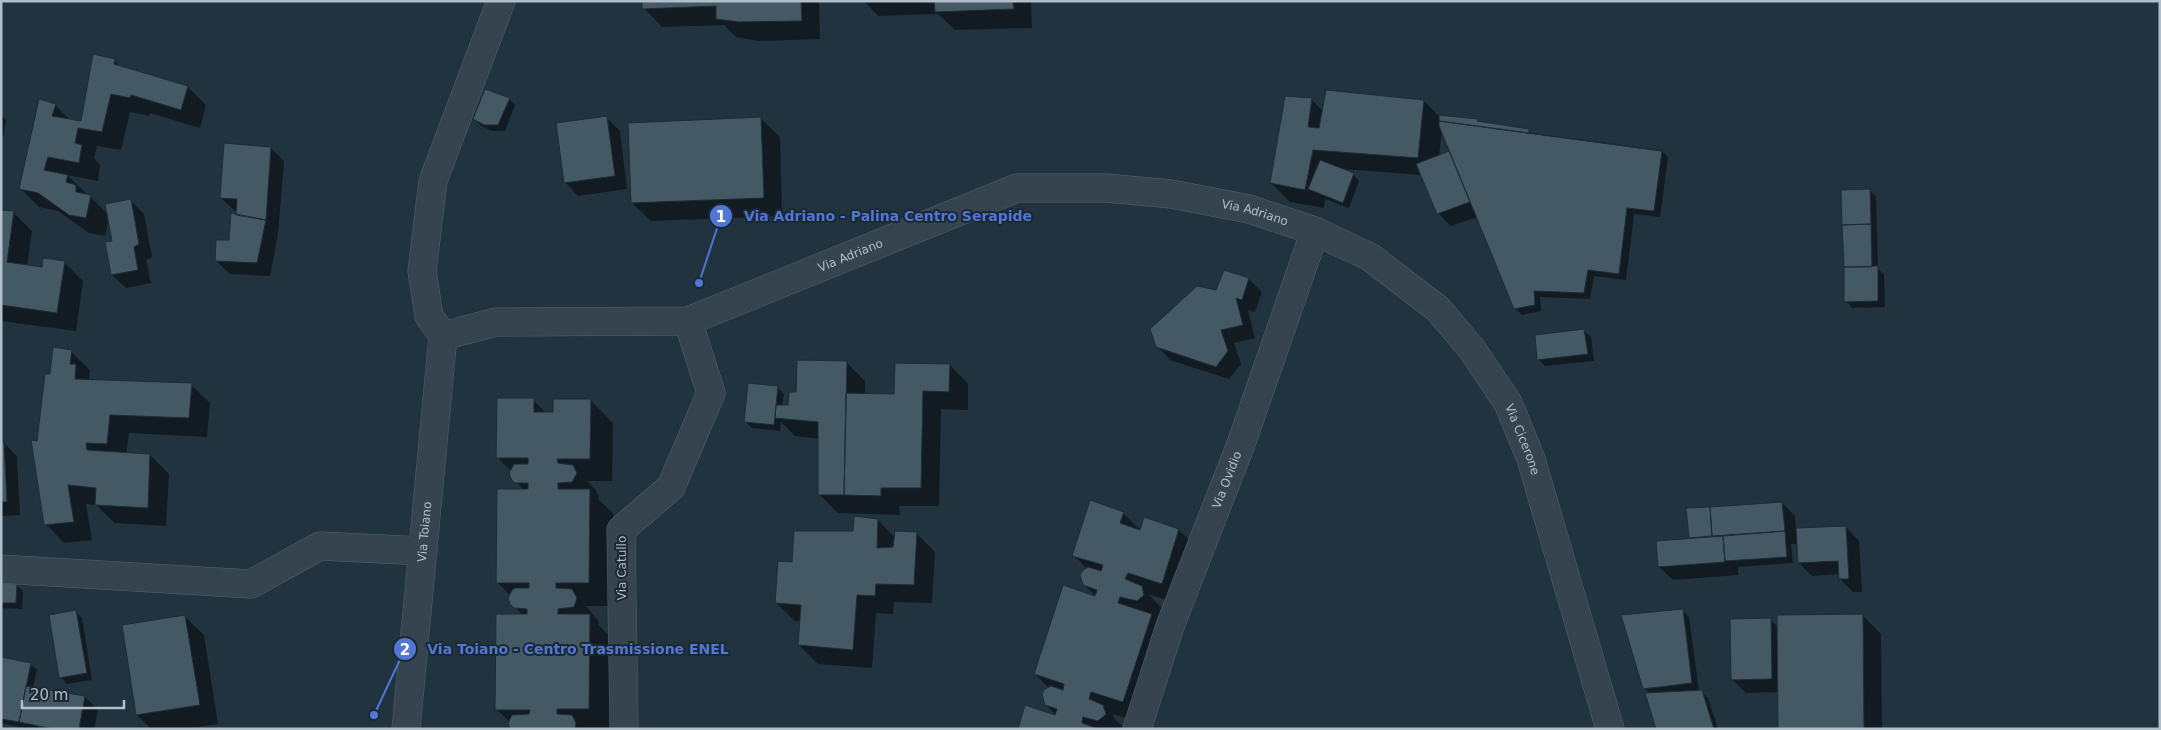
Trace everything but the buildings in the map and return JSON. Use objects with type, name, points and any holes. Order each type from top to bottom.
[{"type":"street","points":[[443,336],[429,316],[422,271],[433,181],[501,1]]},
{"type":"street","name":"Via Adriano","points":[[443,336],[496,322],[688,321],[1017,188],[1106,188],[1171,194],[1249,209],[1315,231]]},
{"type":"street","name":"Via Ovidio","points":[[1137,729],[1170,626],[1241,444],[1315,231]]},
{"type":"street","name":"Via Cicerone","points":[[1315,231],[1370,257],[1438,309],[1471,348],[1508,403],[1531,459],[1610,729]]},
{"type":"street","name":"Via Catullo","points":[[624,729],[621,530],[671,487],[711,393],[688,321]]},
{"type":"street","name":"Via Toiano","points":[[406,729],[443,336]]},
{"type":"street","points":[[1,570],[251,584],[320,546],[423,551]]},
{"type":"place","name":"Via Adriano - Palina Centro Serapide","points":[[699,283]]},
{"type":"place","name":"Via Toiano - Centro Trasmissione ENEL","points":[[374,715]]}]
